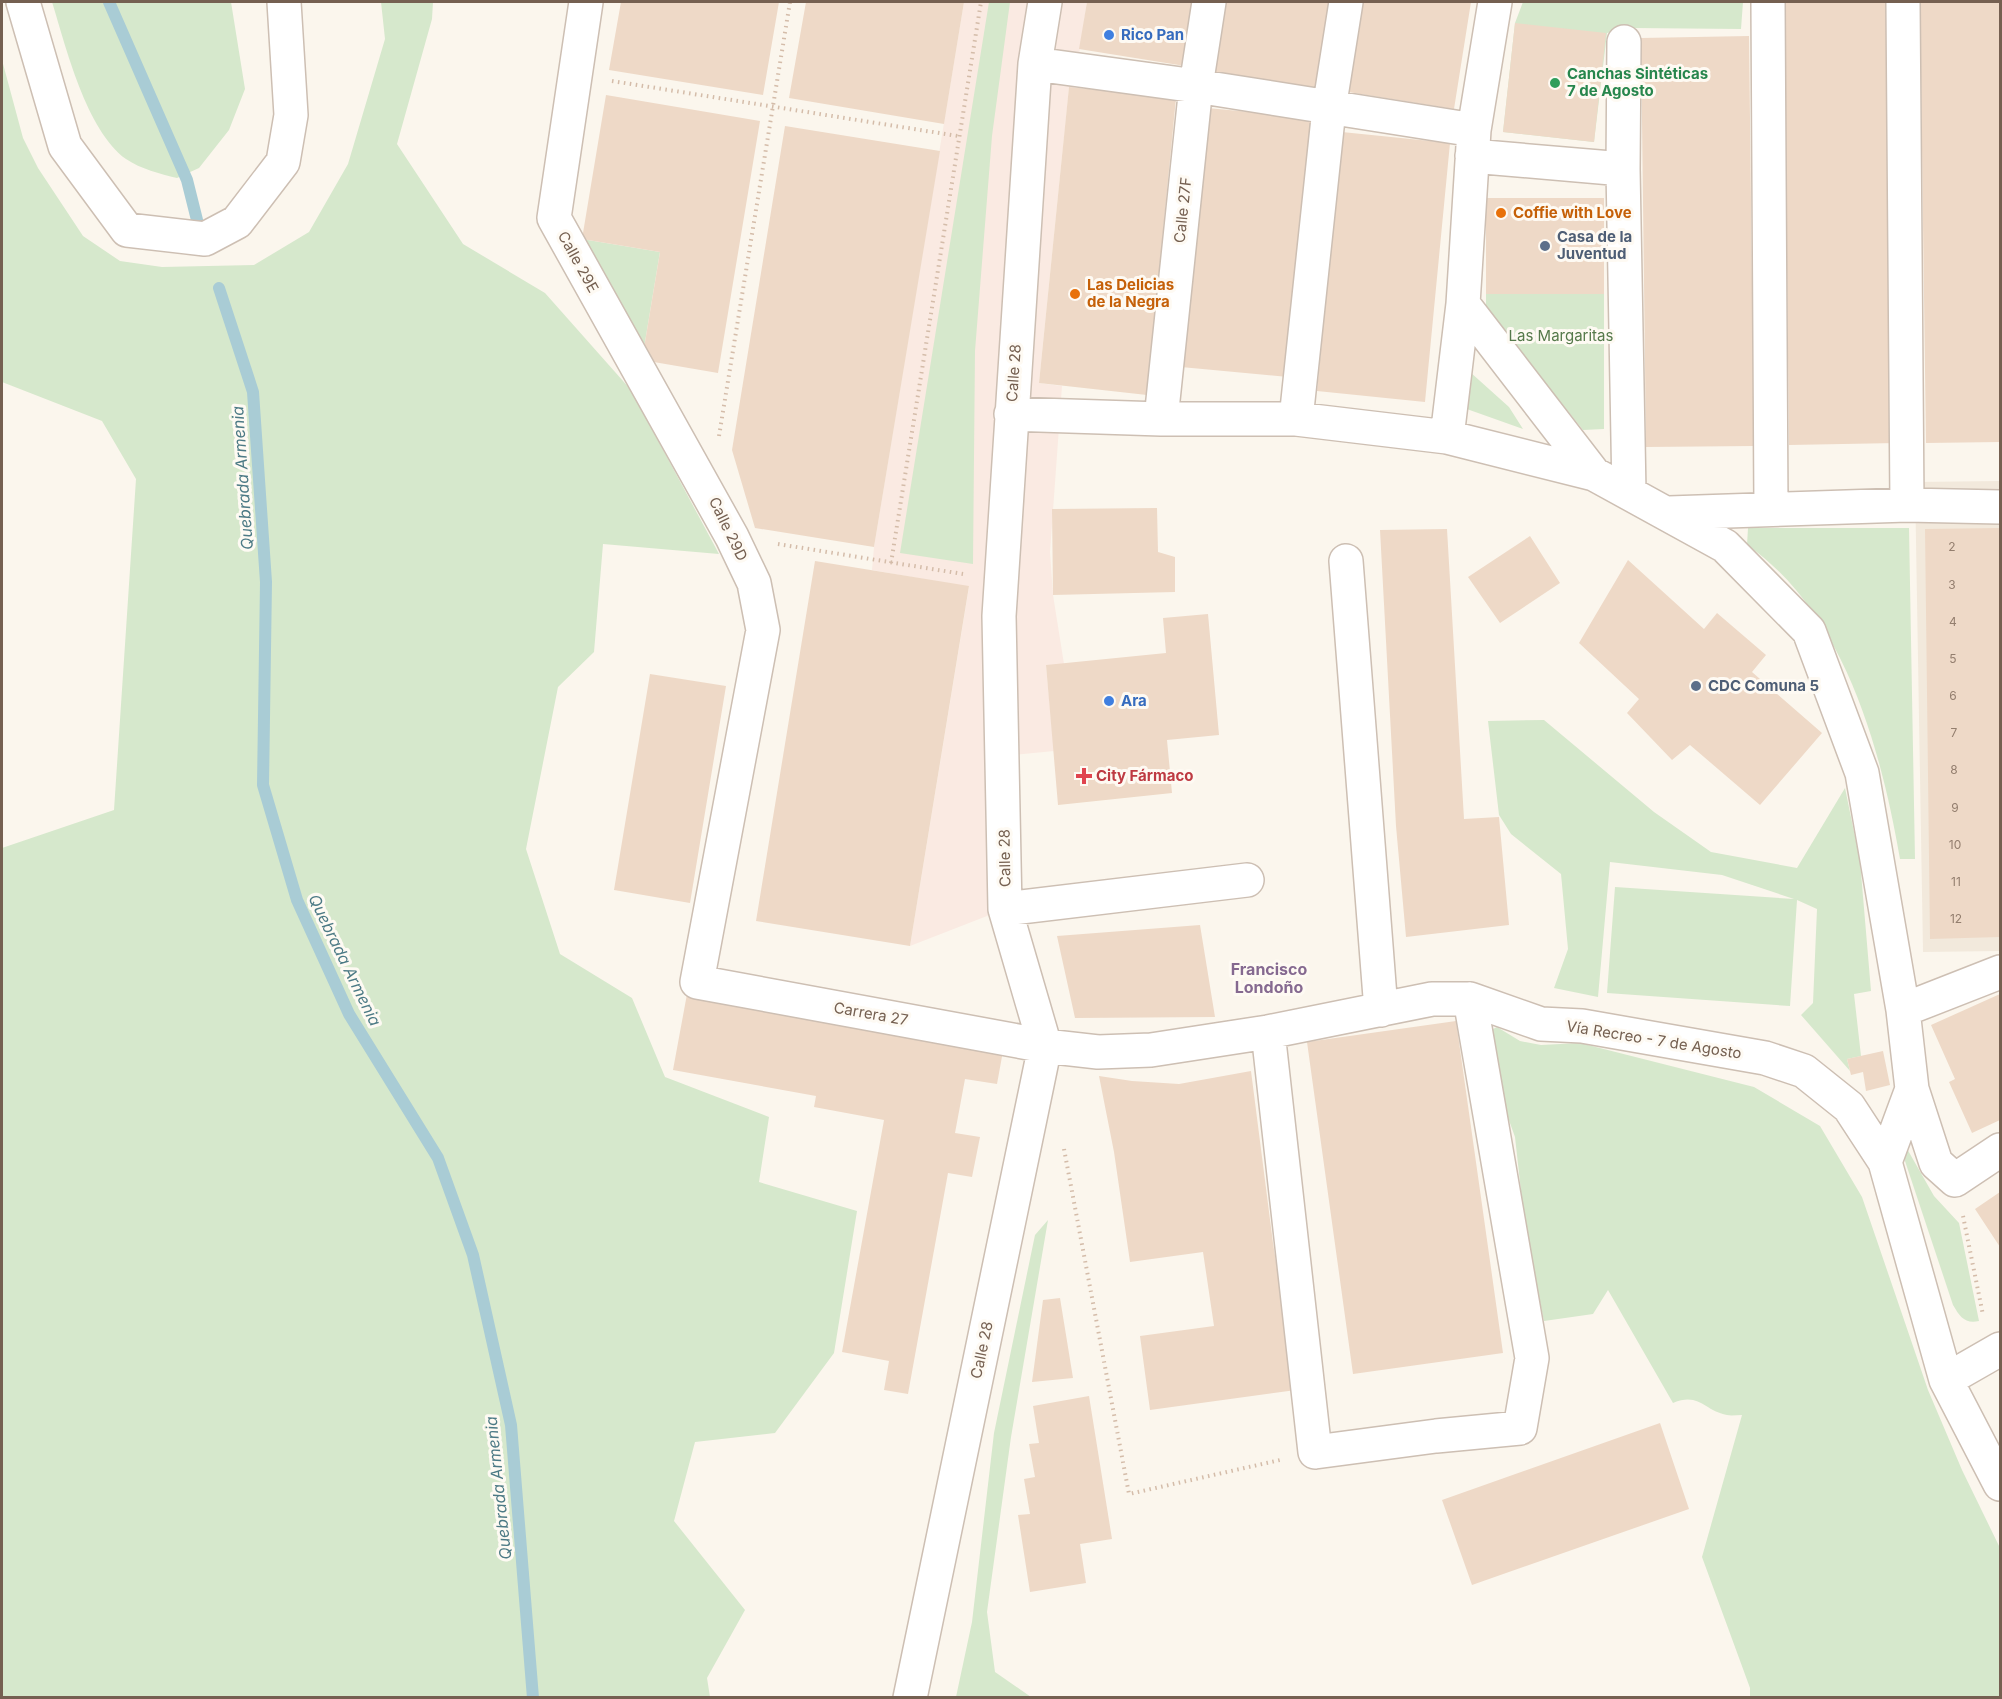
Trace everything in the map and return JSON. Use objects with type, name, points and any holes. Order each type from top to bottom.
[{"type":"street","points":[[23,2],[65,146],[127,230],[205,239],[237,222],[283,162],[291,115],[284,2]]},
{"type":"street","name":"Calle 29E","points":[[586,2],[573,75],[554,218],[709,497]]},
{"type":"street","name":"Calle 28","points":[[910,1698],[1045,1046],[1005,909],[1000,580],[1035,64],[1045,2]]},
{"type":"street","name":"Calle 27F","points":[[1161,419],[1196,86],[1209,2]]},
{"type":"street","points":[[1296,419],[1329,109],[1346,2]]},
{"type":"street","points":[[1447,437],[1463,304],[1473,143],[1495,2]]},
{"type":"street","points":[[1768,2],[1771,508]]},
{"type":"street","points":[[1903,2],[1907,505]]},
{"type":"street","points":[[1624,42],[1623,169],[1629,493]]},
{"type":"street","points":[[1035,64],[1196,86],[1329,109],[1473,143],[1623,169]]},
{"type":"street","points":[[1463,304],[1594,474]]},
{"type":"street","points":[[1011,414],[1161,419],[1296,419],[1447,437],[1594,474],[1669,513],[1725,546],[1809,631],[1862,772],[1903,1010],[1911,1089],[1936,1163],[1955,1180],[2001,1150]]},
{"type":"street","name":"Calle 29D","points":[[697,982],[763,630],[754,583],[732,537],[709,497]]},
{"type":"street","points":[[1669,513],[1907,505],[2001,507]]},
{"type":"street","points":[[1346,561],[1381,1010]]},
{"type":"street","points":[[1005,909],[1247,880]]},
{"type":"street","points":[[1903,1010],[2001,972]]},
{"type":"street","name":"Carrera 27","points":[[697,982],[1045,1046]]},
{"type":"street","name":"Vía Recreo - 7 de Agosto","points":[[1045,1046],[1098,1052],[1150,1050],[1268,1032],[1432,999],[1470,999],[1541,1024],[1582,1026],[1765,1058],[1804,1071],[1849,1107],[1885,1162],[1946,1380],[2001,1484]]},
{"type":"street","points":[[1268,1032],[1315,1452],[1436,1436],[1520,1428],[1532,1358],[1470,999]]},
{"type":"street","points":[[1885,1162],[1911,1089]]},
{"type":"street","points":[[1946,1380],[1996,1352]]},
{"type":"path","points":[[719,438],[790,2]]},
{"type":"path","points":[[891,563],[981,2]]},
{"type":"path","points":[[573,75],[958,136]]},
{"type":"path","points":[[732,537],[1000,580]]},
{"type":"path","points":[[1062,1138],[1129,1494],[1315,1452]]},
{"type":"path","points":[[1955,1180],[1996,1352]]},
{"type":"shaded area","points":[[964,2],[1087,2],[1074,88],[1069,88],[1039,383],[1062,386],[1050,552],[1053,595],[1064,664],[1046,666],[1054,751],[1003,756],[1005,909],[910,946],[969,587],[872,570]]},
{"type":"shaded area","points":[[2000,481],[2000,951],[1923,952],[1915,482]]},
{"type":"green space","points":[[52,2],[231,2],[245,89],[229,130],[199,168],[177,178],[132,163],[112,146],[100,129],[79,86]]},
{"type":"green space","points":[[381,2],[433,2],[432,19],[397,144],[463,244],[545,293],[631,390],[719,554],[603,544],[594,652],[558,687],[526,849],[560,954],[632,998],[665,1077],[769,1117],[759,1182],[857,1211],[834,1353],[775,1433],[695,1442],[674,1521],[745,1610],[707,1678],[710,1697],[2,1697],[2,848],[114,810],[136,479],[102,421],[2,382],[2,60],[23,138],[38,168],[83,236],[120,261],[162,267],[254,265],[309,232],[348,164],[385,39]]},
{"type":"green space","points":[[989,2],[1010,2],[992,136],[975,351],[973,564],[900,553]]},
{"type":"green space","name":"Canchas Sintéticas 7 de Agosto","points":[[1523,2],[1743,2],[1741,29],[1633,28],[1607,33],[1594,142],[1503,132],[1515,23]]},
{"type":"green space","points":[[582,239],[660,252],[642,360]]},
{"type":"green space","name":"Las Margaritas","points":[[1486,294],[1604,294],[1604,429],[1583,430],[1486,309]]},
{"type":"green space","points":[[1470,372],[1509,407],[1523,429],[1464,408]]},
{"type":"green space","points":[[1748,528],[1909,528],[1915,859],[1900,859],[1882,773],[1869,729],[1853,686],[1833,645],[1809,607],[1781,573],[1747,545]]},
{"type":"green space","points":[[1544,720],[1654,812],[1711,852],[1797,868],[1845,788],[1860,861],[1871,991],[1854,994],[1861,1056],[1847,1059],[1850,1071],[1801,1015],[1813,1003],[1817,909],[1797,900],[1790,1006],[1607,993],[1615,887],[1794,899],[1722,875],[1610,862],[1598,997],[1554,988],[1568,949],[1561,874],[1511,834],[1499,815],[1488,721]]},
{"type":"green space","points":[[1497,1027],[1520,1041],[1541,1045],[1580,1043],[1754,1087],[1820,1126],[1862,1197],[1928,1390],[1962,1470],[2000,1548],[2000,1697],[1750,1697],[1750,1688],[1702,1557],[1742,1415],[1719,1413],[1696,1401],[1682,1400],[1673,1403],[1608,1290],[1593,1314],[1544,1321],[1526,1236],[1515,1137],[1496,1084],[1489,1031]]},
{"type":"green space","points":[[1906,1147],[1934,1196],[1959,1223],[1979,1321],[1963,1319],[1953,1305],[1903,1155]]},
{"type":"green space","points":[[1048,1220],[1011,1437],[987,1612],[995,1672],[1031,1697],[956,1697],[972,1622],[994,1433],[1035,1235]]},
{"type":"building","points":[[621,2],[779,2],[763,95],[609,70]]},
{"type":"building","points":[[806,2],[964,2],[944,124],[789,98]]},
{"type":"building","points":[[1087,2],[1196,2],[1185,66],[1079,49]]},
{"type":"building","points":[[1221,2],[1331,2],[1317,88],[1210,71]]},
{"type":"building","points":[[1362,2],[1471,2],[1454,109],[1348,92]]},
{"type":"building","points":[[1784,2],[1892,2],[1897,443],[1789,445]]},
{"type":"building","points":[[1920,2],[2000,2],[2000,442],[1926,443]]},
{"type":"building","name":"Canchas Sintéticas 7 de Agosto","points":[[1515,23],[1606,33],[1594,142],[1503,132]]},
{"type":"building","points":[[1749,36],[1754,446],[1646,447],[1641,38]]},
{"type":"building","points":[[1069,87],[1176,98],[1147,395],[1039,383]]},
{"type":"building","points":[[606,95],[760,121],[718,373],[642,360],[660,252],[582,239]]},
{"type":"building","points":[[1207,108],[1314,118],[1288,377],[1181,367]]},
{"type":"building","points":[[785,126],[940,151],[874,547],[755,528],[732,450]]},
{"type":"building","points":[[1342,132],[1450,143],[1425,402],[1317,391]]},
{"type":"building","name":"Casa de la Juventud","points":[[1486,198],[1604,198],[1604,294],[1486,294]]},
{"type":"building","points":[[1157,508],[1158,552],[1175,557],[1175,592],[1053,595],[1052,509]]},
{"type":"building","points":[[2000,528],[2000,937],[1930,939],[1925,529]]},
{"type":"building","points":[[1447,529],[1464,819],[1499,817],[1509,925],[1406,937],[1396,826],[1380,530]]},
{"type":"building","points":[[1530,536],[1560,583],[1500,623],[1468,577]]},
{"type":"building","name":"CDC Comuna 5","points":[[1628,560],[1704,629],[1717,613],[1766,655],[1752,672],[1822,733],[1760,805],[1690,745],[1672,760],[1627,713],[1639,699],[1579,643]]},
{"type":"building","points":[[815,561],[969,586],[910,946],[756,921]]},
{"type":"building","points":[[1208,614],[1219,735],[1167,740],[1172,793],[1058,805],[1046,665],[1166,653],[1163,618]]},
{"type":"building","points":[[650,674],[726,686],[690,903],[614,890]]},
{"type":"building","points":[[1200,925],[1215,1017],[1075,1018],[1057,936]]},
{"type":"building","points":[[687,994],[1003,1051],[997,1084],[965,1079],[955,1133],[980,1137],[972,1177],[948,1173],[908,1394],[884,1390],[889,1361],[842,1352],[884,1120],[814,1107],[816,1096],[673,1070]]},
{"type":"building","points":[[2000,994],[2000,1120],[1972,1133],[1949,1082],[1955,1079],[1931,1025]]},
{"type":"building","points":[[1456,1021],[1503,1353],[1353,1374],[1307,1042]]},
{"type":"building","points":[[1883,1051],[1890,1085],[1866,1091],[1863,1072],[1851,1075],[1847,1059]]},
{"type":"building","points":[[1251,1071],[1273,1243],[1296,1390],[1150,1410],[1140,1336],[1214,1326],[1203,1252],[1130,1262],[1114,1152],[1099,1076],[1179,1084]]},
{"type":"building","points":[[2000,1192],[2000,1247],[1975,1209]]},
{"type":"building","points":[[1060,1298],[1073,1378],[1032,1382],[1043,1300]]},
{"type":"building","points":[[1089,1396],[1112,1539],[1080,1544],[1086,1583],[1030,1592],[1018,1515],[1030,1514],[1024,1479],[1035,1477],[1029,1444],[1039,1443],[1033,1406]]},
{"type":"building","points":[[1660,1423],[1689,1509],[1472,1585],[1442,1500]]},
{"type":"waterway","name":"Quebrada Armenia","points":[[109,2],[187,180],[197,220]]},
{"type":"waterway","name":"Quebrada Armenia","points":[[219,288],[253,392],[266,582],[263,785],[297,900],[349,1014],[438,1158],[473,1255],[511,1425],[533,1698]]},
{"type":"place","name":"Rico Pan","points":[[1109,35]]},
{"type":"place","name":"Canchas Sintéticas 7 de Agosto","points":[[1555,83]]},
{"type":"place","name":"Coffie with Love","points":[[1501,213]]},
{"type":"place","name":"Casa de la Juventud","points":[[1545,246]]},
{"type":"place","name":"Las Delicias de la Negra","points":[[1075,294]]},
{"type":"place","name":"CDC Comuna 5","points":[[1696,686]]},
{"type":"place","name":"Ara","points":[[1109,701]]},
{"type":"place","name":"City Fármaco","points":[[1084,776]]},
{"type":"district","name":"Francisco Londoño","points":[[1269,978]]}]
